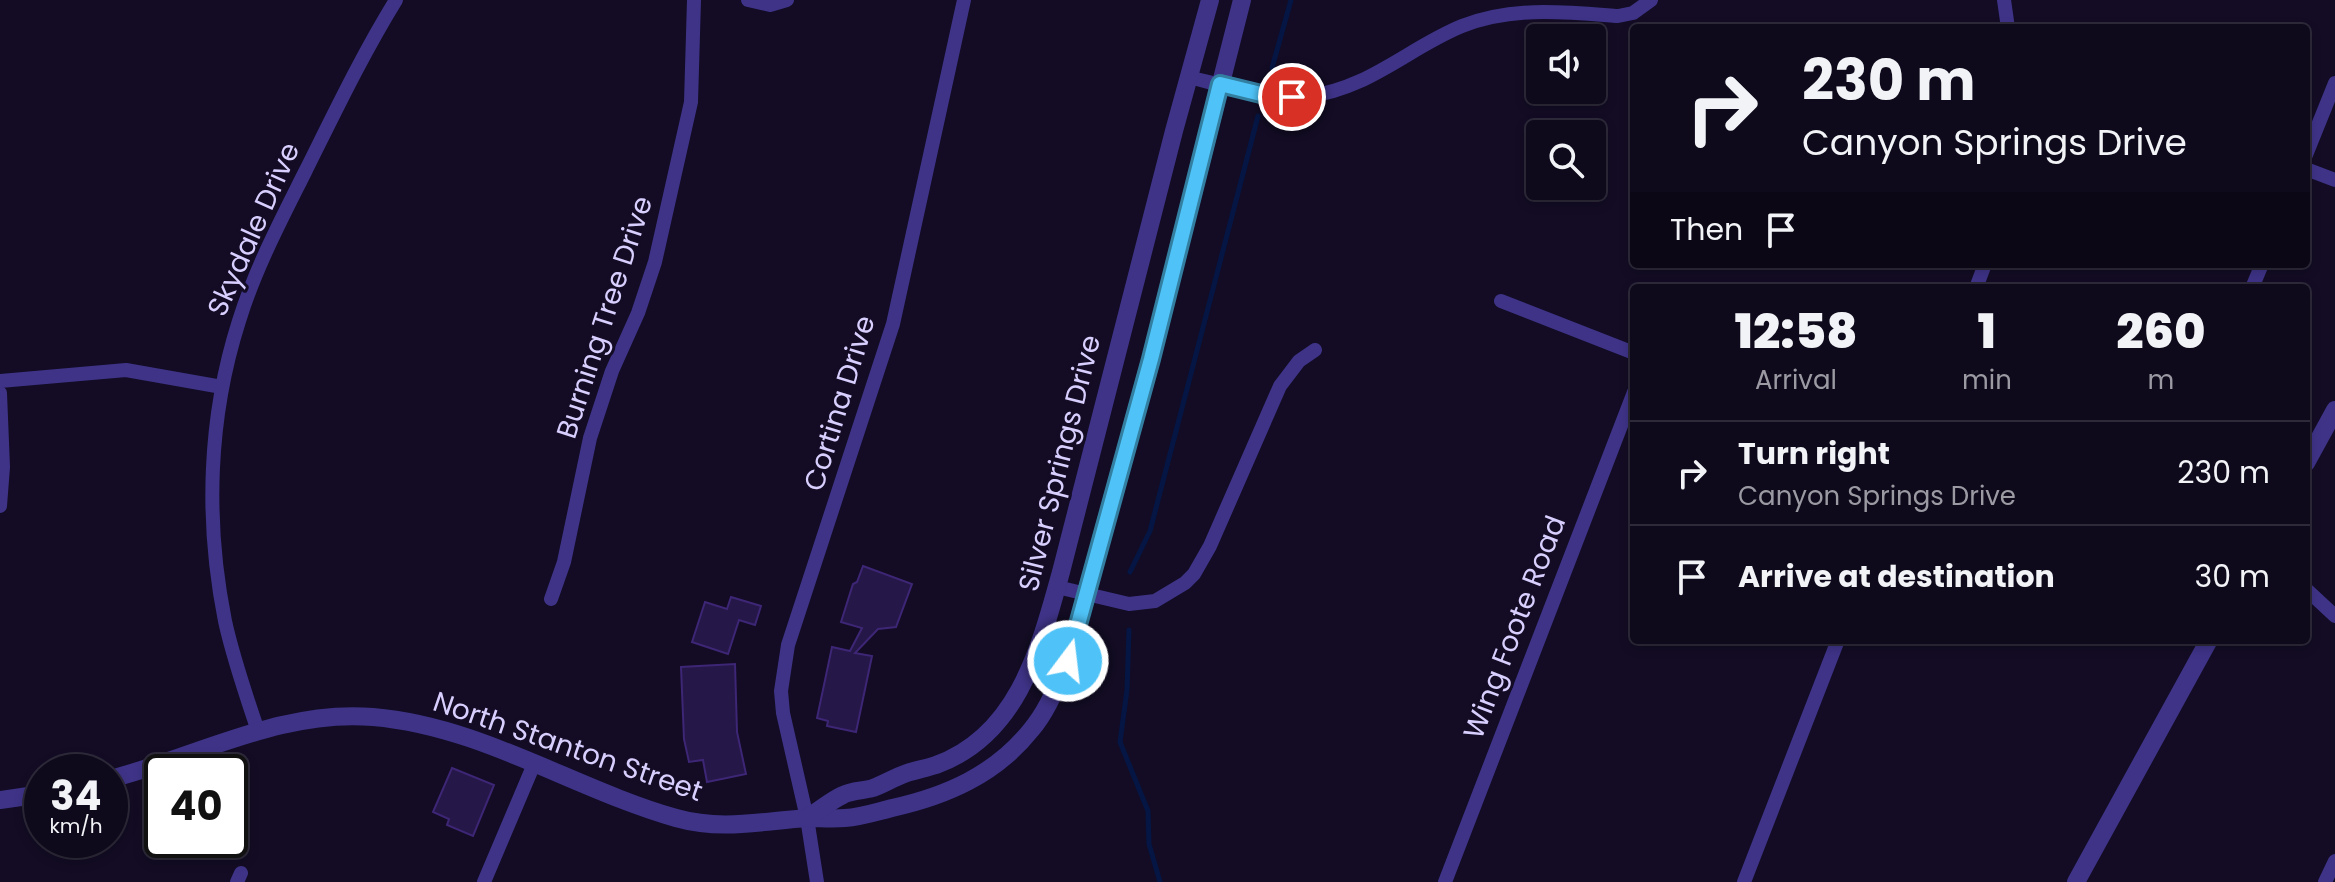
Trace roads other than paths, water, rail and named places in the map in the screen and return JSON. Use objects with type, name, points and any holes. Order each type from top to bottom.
[{"type":"street","name":"Skydale Drive","points":[[258,731],[225,621],[216,561],[212,469],[222,387],[239,319],[261,262],[350,82],[396,0]]},
{"type":"street","name":"Burning Tree Drive","points":[[551,599],[564,562],[590,438],[612,371],[638,313],[655,262],[691,102],[694,0]]},
{"type":"street","points":[[748,0],[770,5],[787,0]]},
{"type":"street","name":"Cortina Drive","points":[[817,882],[807,818],[783,713],[781,691],[788,645],[893,324],[964,0]]},
{"type":"street","name":"Silver Springs Drive","points":[[807,818],[845,793],[873,787],[905,773],[938,764],[982,739],[1008,709],[1025,682],[1041,643],[1057,587],[1210,0]]},
{"type":"street","name":"Silver Springs Drive","points":[[1004,757],[1032,729],[1047,708],[1068,661],[1151,359],[1242,0]]},
{"type":"street","points":[[1188,77],[1261,94],[1309,96],[1332,92],[1365,79],[1440,36],[1483,18],[1529,11],[1618,16],[1642,9],[1651,0]]},
{"type":"street","points":[[2004,0],[2007,24]]},
{"type":"street","points":[[2310,145],[2335,83]]},
{"type":"street","points":[[2310,171],[2335,180]]},
{"type":"street","points":[[1501,301],[1630,351]]},
{"type":"street","points":[[1057,587],[1129,604],[1145,603],[1175,591],[1194,574],[1210,546],[1280,386],[1299,361],[1315,350]]},
{"type":"street","points":[[0,381],[126,370],[222,387]]},
{"type":"street","points":[[0,393],[3,467],[0,506]]},
{"type":"street","name":"Wing Foote Road","points":[[1445,882],[1630,402]]},
{"type":"street","points":[[2310,456],[2335,410]]},
{"type":"street","points":[[2310,593],[2335,616]]},
{"type":"street","points":[[1744,882],[1836,644]]},
{"type":"street","points":[[2076,882],[2207,644]]},
{"type":"street","name":"North Stanton Street","points":[[128,775],[277,726],[334,717],[398,719],[463,735],[643,808],[680,819],[716,825],[756,825],[807,818],[854,817],[922,801],[970,783],[1004,757]]},
{"type":"street","points":[[484,882],[534,764]]},
{"type":"street","points":[[0,800],[24,797]]},
{"type":"street","points":[[2325,882],[2335,861]]},
{"type":"waterway","points":[[1272,68],[1291,0]]},
{"type":"waterway","points":[[1130,572],[1150,531],[1258,116]]},
{"type":"waterway","points":[[1129,630],[1127,690],[1120,742],[1148,811],[1149,844],[1160,882]]}]
